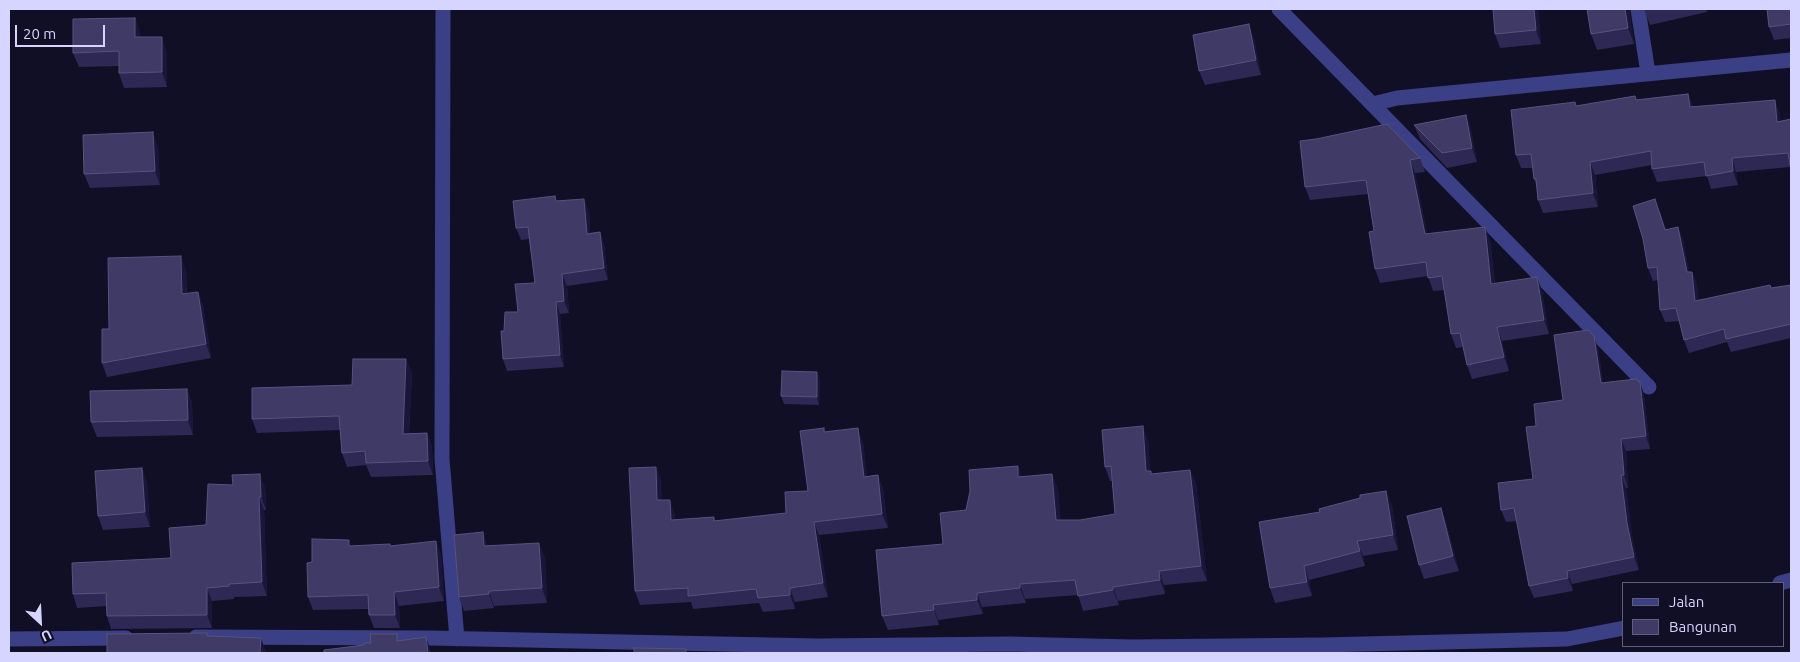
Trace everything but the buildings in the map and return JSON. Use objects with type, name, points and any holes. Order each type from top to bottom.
[{"type":"street","points":[[443,9],[442,459],[457,639]]},
{"type":"street","points":[[1279,9],[1649,387]]},
{"type":"street","points":[[1638,9],[1648,74]]},
{"type":"street","points":[[1373,104],[1397,98],[1791,60]]},
{"type":"street","points":[[179,637],[457,639],[818,646],[1008,644],[1143,647],[1557,640],[1622,628]]},
{"type":"street","points":[[9,639],[139,638]]}]
